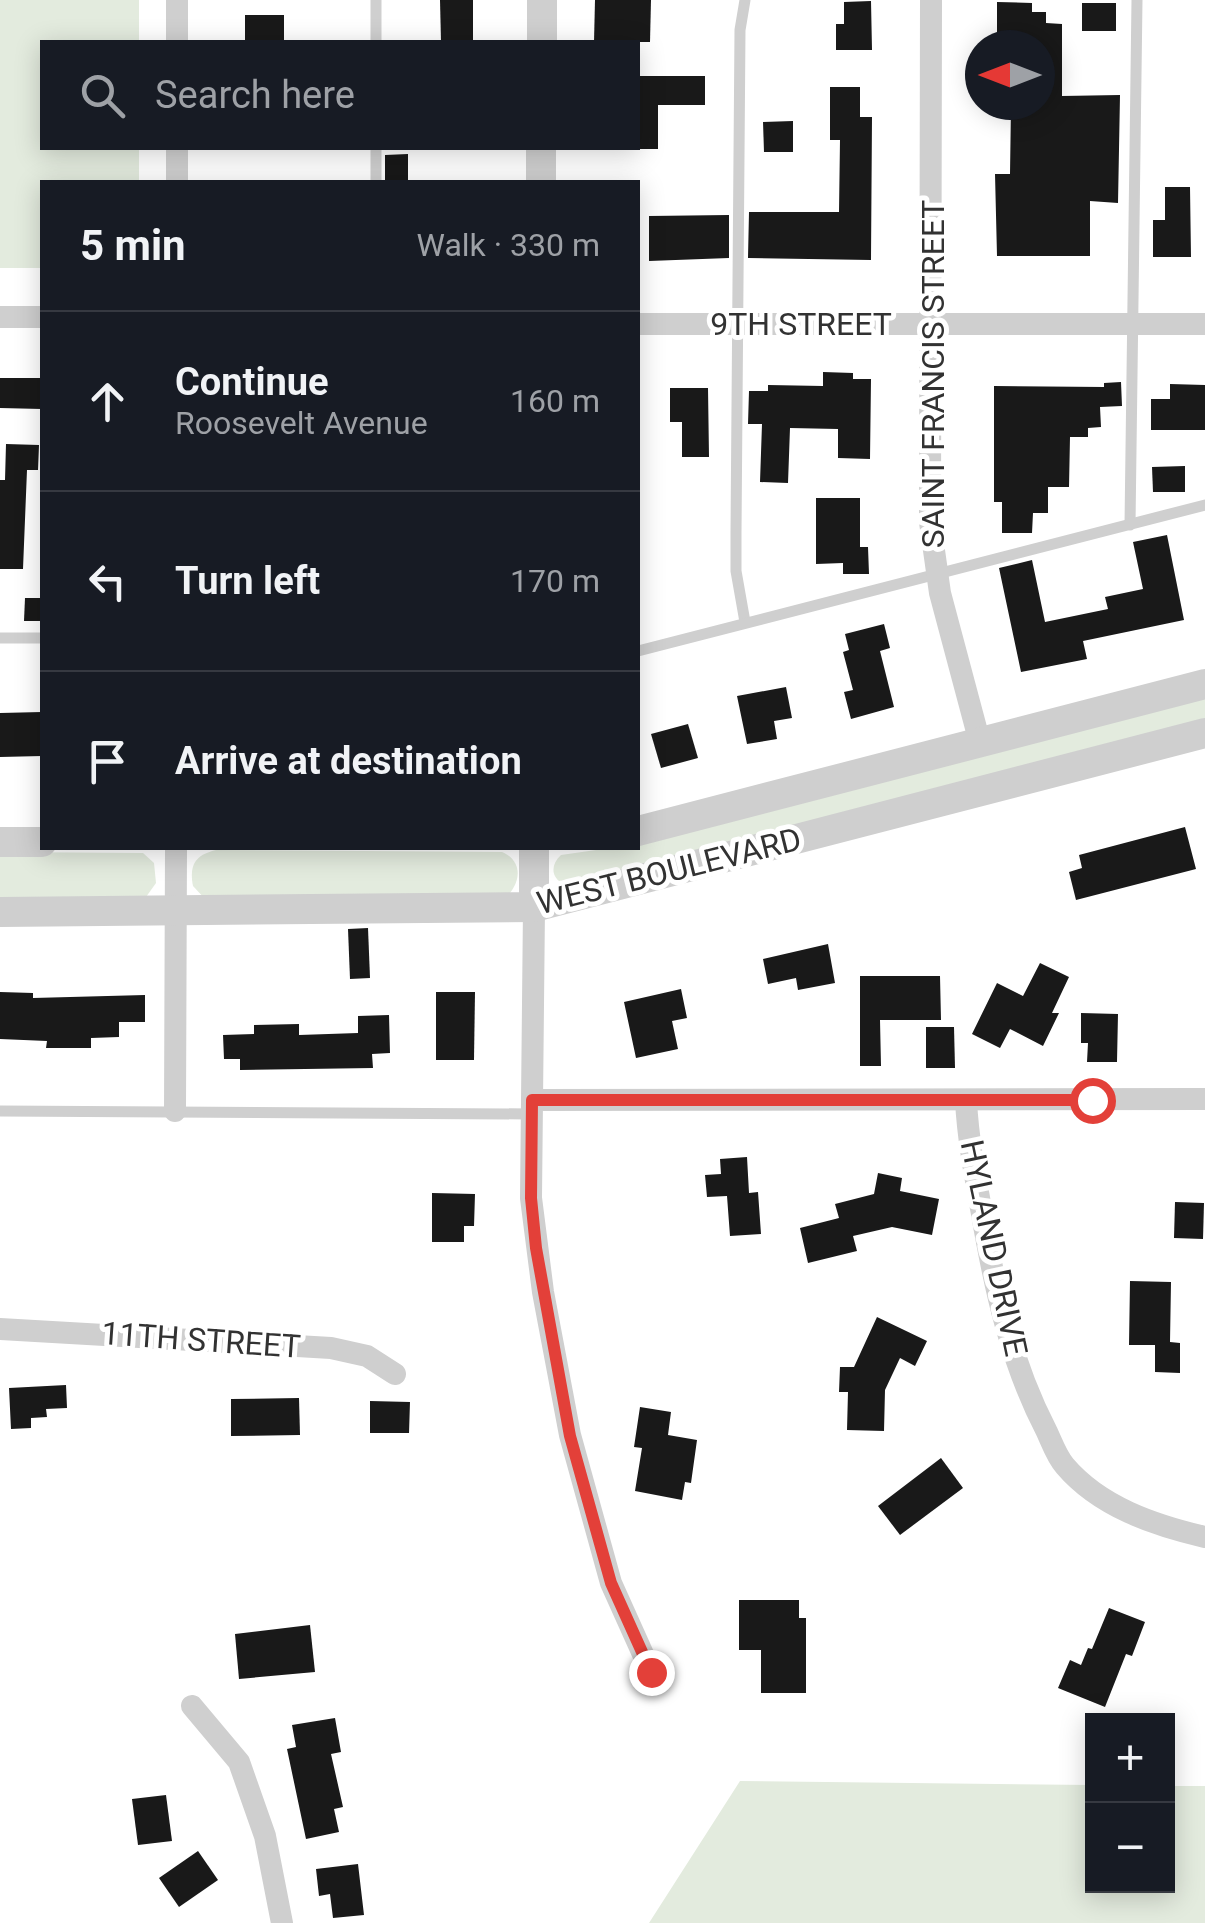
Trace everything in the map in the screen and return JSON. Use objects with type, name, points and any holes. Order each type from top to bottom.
[{"type":"street","points":[[177,0],[177,40]]},
{"type":"street","points":[[542,0],[542,40]]},
{"type":"street","name":"SAINT FRANCIS STREET","points":[[931,0],[930,522],[936,572],[980,743]]},
{"type":"street","points":[[177,150],[177,180]]},
{"type":"street","points":[[541,150],[541,180]]},
{"type":"street","points":[[0,317],[40,317]]},
{"type":"street","name":"9TH STREET","points":[[640,324],[1205,324]]},
{"type":"street","name":"WEST BOULEVARD","points":[[640,830],[1205,684]]},
{"type":"street","name":"WEST BOULEVARD","points":[[0,912],[534,907],[1205,733]]},
{"type":"street","points":[[0,842],[40,842]]},
{"type":"street","points":[[175,1111],[176,850]]},
{"type":"street","points":[[534,850],[531,1198],[536,1248],[570,1436],[611,1583],[651,1672]]},
{"type":"street","points":[[532,1107],[1205,1099]]},
{"type":"street","name":"HYLAND DRIVE","points":[[966,1101],[967,1132],[1008,1340],[1035,1410],[1064,1465],[1125,1512],[1205,1538]]},
{"type":"street","name":"11TH STREET","points":[[0,1329],[331,1348],[367,1356],[395,1374]]},
{"type":"street","points":[[192,1706],[239,1762],[265,1836],[282,1923]]},
{"type":"lane","points":[[376,0],[376,40]]},
{"type":"lane","points":[[744,0],[740,30],[736,571],[746,622]]},
{"type":"lane","points":[[1130,525],[1137,0]]},
{"type":"lane","points":[[376,150],[376,180]]},
{"type":"lane","points":[[640,650],[1205,505]]},
{"type":"lane","points":[[0,638],[40,638]]},
{"type":"lane","points":[[0,1111],[532,1107]]},
{"type":"shaded area","points":[[0,0],[139,0],[139,40],[40,40],[40,150],[139,150],[139,180],[40,180],[40,268],[0,268]]},
{"type":"shaded area","points":[[1205,692],[1205,720],[564,884],[554,875],[555,863],[561,855],[640,850],[640,839]]},
{"type":"shaded area","points":[[216,850],[502,852],[513,860],[518,876],[509,894],[206,900],[193,886],[193,867],[198,858]]},
{"type":"shaded area","points":[[0,852],[143,853],[154,863],[156,883],[146,897],[0,900]]},
{"type":"shaded area","points":[[740,1781],[1085,1785],[1085,1893],[1175,1893],[1175,1786],[1205,1786],[1205,1923],[649,1923]]},
{"type":"building","points":[[440,0],[473,0],[473,40],[441,40]]},
{"type":"building","points":[[595,0],[651,0],[650,42],[594,40]]},
{"type":"building","points":[[871,1],[872,50],[836,50],[836,24],[844,24],[844,2]]},
{"type":"building","points":[[997,2],[1032,3],[1032,12],[1046,12],[1046,23],[1062,24],[1062,96],[1120,95],[1118,203],[1090,201],[1090,256],[997,256],[995,174],[1010,174],[1011,120],[1055,120],[1055,30],[997,30]]},
{"type":"building","points":[[1082,3],[1116,3],[1116,31],[1082,31]]},
{"type":"building","points":[[245,15],[284,15],[284,40],[245,40]]},
{"type":"building","points":[[640,76],[705,76],[705,105],[658,105],[658,149],[640,149]]},
{"type":"building","points":[[830,87],[860,87],[860,117],[872,117],[871,260],[748,258],[749,212],[839,212],[840,140],[830,140]]},
{"type":"building","points":[[793,121],[793,152],[764,152],[763,122]]},
{"type":"building","points":[[408,154],[408,180],[385,180],[385,155]]},
{"type":"building","points":[[1165,187],[1190,187],[1191,257],[1153,257],[1153,220],[1165,220]]},
{"type":"building","points":[[729,215],[729,258],[649,261],[649,216]]},
{"type":"building","points":[[823,372],[853,373],[853,379],[871,379],[870,459],[838,458],[838,429],[790,428],[788,483],[760,482],[762,424],[748,424],[749,391],[768,391],[768,385],[823,386]]},
{"type":"building","points":[[0,378],[40,378],[40,409],[0,408]]},
{"type":"building","points":[[1121,382],[1122,406],[1100,407],[1101,427],[1088,428],[1088,437],[1070,437],[1069,487],[1048,487],[1048,513],[1033,513],[1032,533],[1002,533],[1002,502],[994,502],[994,386],[1104,387],[1104,383]]},
{"type":"building","points":[[1170,384],[1205,385],[1205,430],[1151,430],[1151,399],[1170,399]]},
{"type":"building","points":[[670,388],[708,388],[709,457],[682,457],[682,422],[670,422]]},
{"type":"building","points":[[6,444],[39,445],[38,470],[27,470],[23,569],[0,569],[0,480],[5,480]]},
{"type":"building","points":[[1185,466],[1185,492],[1153,492],[1152,467]]},
{"type":"building","points":[[816,498],[860,498],[860,547],[868,547],[869,574],[843,574],[843,563],[816,564]]},
{"type":"building","points":[[1167,535],[1184,620],[1083,641],[1087,659],[1021,672],[999,568],[1032,560],[1045,622],[1108,609],[1105,597],[1143,589],[1133,542]]},
{"type":"building","points":[[25,598],[40,598],[40,621],[24,621]]},
{"type":"building","points":[[884,624],[890,648],[880,651],[894,707],[851,719],[844,692],[853,690],[843,652],[849,650],[845,634]]},
{"type":"building","points":[[786,687],[792,718],[774,721],[777,739],[747,744],[737,696]]},
{"type":"building","points":[[40,712],[40,756],[0,757],[0,713]]},
{"type":"building","points":[[688,724],[698,758],[661,768],[651,734]]},
{"type":"building","points":[[1185,827],[1196,869],[1076,900],[1069,872],[1082,868],[1079,855]]},
{"type":"building","points":[[368,928],[370,978],[350,979],[348,929]]},
{"type":"building","points":[[828,944],[835,983],[798,990],[796,978],[768,984],[763,959]]},
{"type":"building","points":[[1040,963],[1069,977],[1052,1013],[1059,1013],[1043,1046],[1010,1029],[1000,1048],[972,1034],[997,983],[1023,996]]},
{"type":"building","points":[[860,976],[940,976],[941,1020],[880,1020],[881,1066],[860,1066]]},
{"type":"building","points":[[681,989],[687,1018],[672,1021],[678,1049],[636,1058],[624,1002]]},
{"type":"building","points":[[0,992],[33,993],[33,998],[145,995],[145,1022],[119,1022],[119,1037],[91,1038],[91,1048],[46,1048],[47,1041],[0,1039]]},
{"type":"building","points":[[436,992],[475,992],[474,1060],[436,1060]]},
{"type":"building","points":[[1081,1013],[1118,1014],[1117,1062],[1087,1062],[1088,1043],[1081,1043]]},
{"type":"building","points":[[389,1015],[390,1053],[372,1054],[373,1068],[240,1070],[240,1059],[224,1059],[223,1035],[254,1034],[254,1025],[299,1024],[299,1035],[358,1033],[358,1016]]},
{"type":"building","points":[[926,1027],[954,1027],[955,1068],[926,1068]]},
{"type":"building","points":[[747,1157],[749,1193],[758,1192],[761,1234],[730,1236],[727,1196],[707,1197],[705,1175],[721,1174],[720,1159]]},
{"type":"building","points":[[878,1173],[902,1178],[900,1191],[939,1199],[932,1235],[892,1227],[853,1236],[857,1251],[808,1263],[800,1228],[839,1218],[835,1204],[874,1194]]},
{"type":"building","points":[[432,1193],[475,1194],[474,1226],[464,1226],[464,1242],[432,1242]]},
{"type":"building","points":[[1175,1202],[1204,1203],[1203,1239],[1174,1238]]},
{"type":"building","points":[[1130,1281],[1171,1282],[1170,1342],[1180,1343],[1180,1373],[1155,1372],[1155,1345],[1129,1345]]},
{"type":"building","points":[[877,1317],[927,1341],[915,1366],[900,1358],[885,1390],[884,1431],[847,1430],[848,1392],[839,1392],[840,1367],[854,1367]]},
{"type":"building","points":[[66,1385],[67,1408],[46,1409],[47,1417],[31,1418],[31,1428],[11,1429],[9,1388]]},
{"type":"building","points":[[299,1398],[300,1435],[231,1436],[231,1399]]},
{"type":"building","points":[[370,1401],[410,1402],[409,1433],[370,1433]]},
{"type":"building","points":[[640,1407],[671,1412],[668,1435],[697,1440],[691,1483],[685,1482],[682,1500],[635,1491],[642,1448],[634,1447]]},
{"type":"building","points":[[941,1458],[963,1488],[900,1535],[878,1506]]},
{"type":"building","points":[[739,1600],[799,1600],[799,1618],[806,1618],[806,1693],[761,1693],[761,1650],[739,1650]]},
{"type":"building","points":[[1109,1608],[1145,1622],[1132,1656],[1126,1654],[1105,1707],[1058,1688],[1070,1660],[1081,1665],[1088,1648],[1092,1649]]},
{"type":"building","points":[[310,1625],[315,1672],[239,1679],[235,1634]]},
{"type":"building","points":[[335,1718],[341,1752],[331,1754],[343,1807],[334,1809],[339,1832],[306,1839],[287,1749],[296,1747],[292,1725]]},
{"type":"building","points":[[166,1795],[172,1841],[138,1845],[132,1799]]},
{"type":"building","points":[[198,1851],[218,1880],[179,1907],[159,1878]]},
{"type":"building","points":[[358,1864],[364,1915],[333,1918],[330,1894],[319,1896],[316,1869]]},
{"type":"route","points":[[651,1672],[611,1583],[570,1436],[536,1248],[531,1198],[532,1100],[1092,1100]]}]
